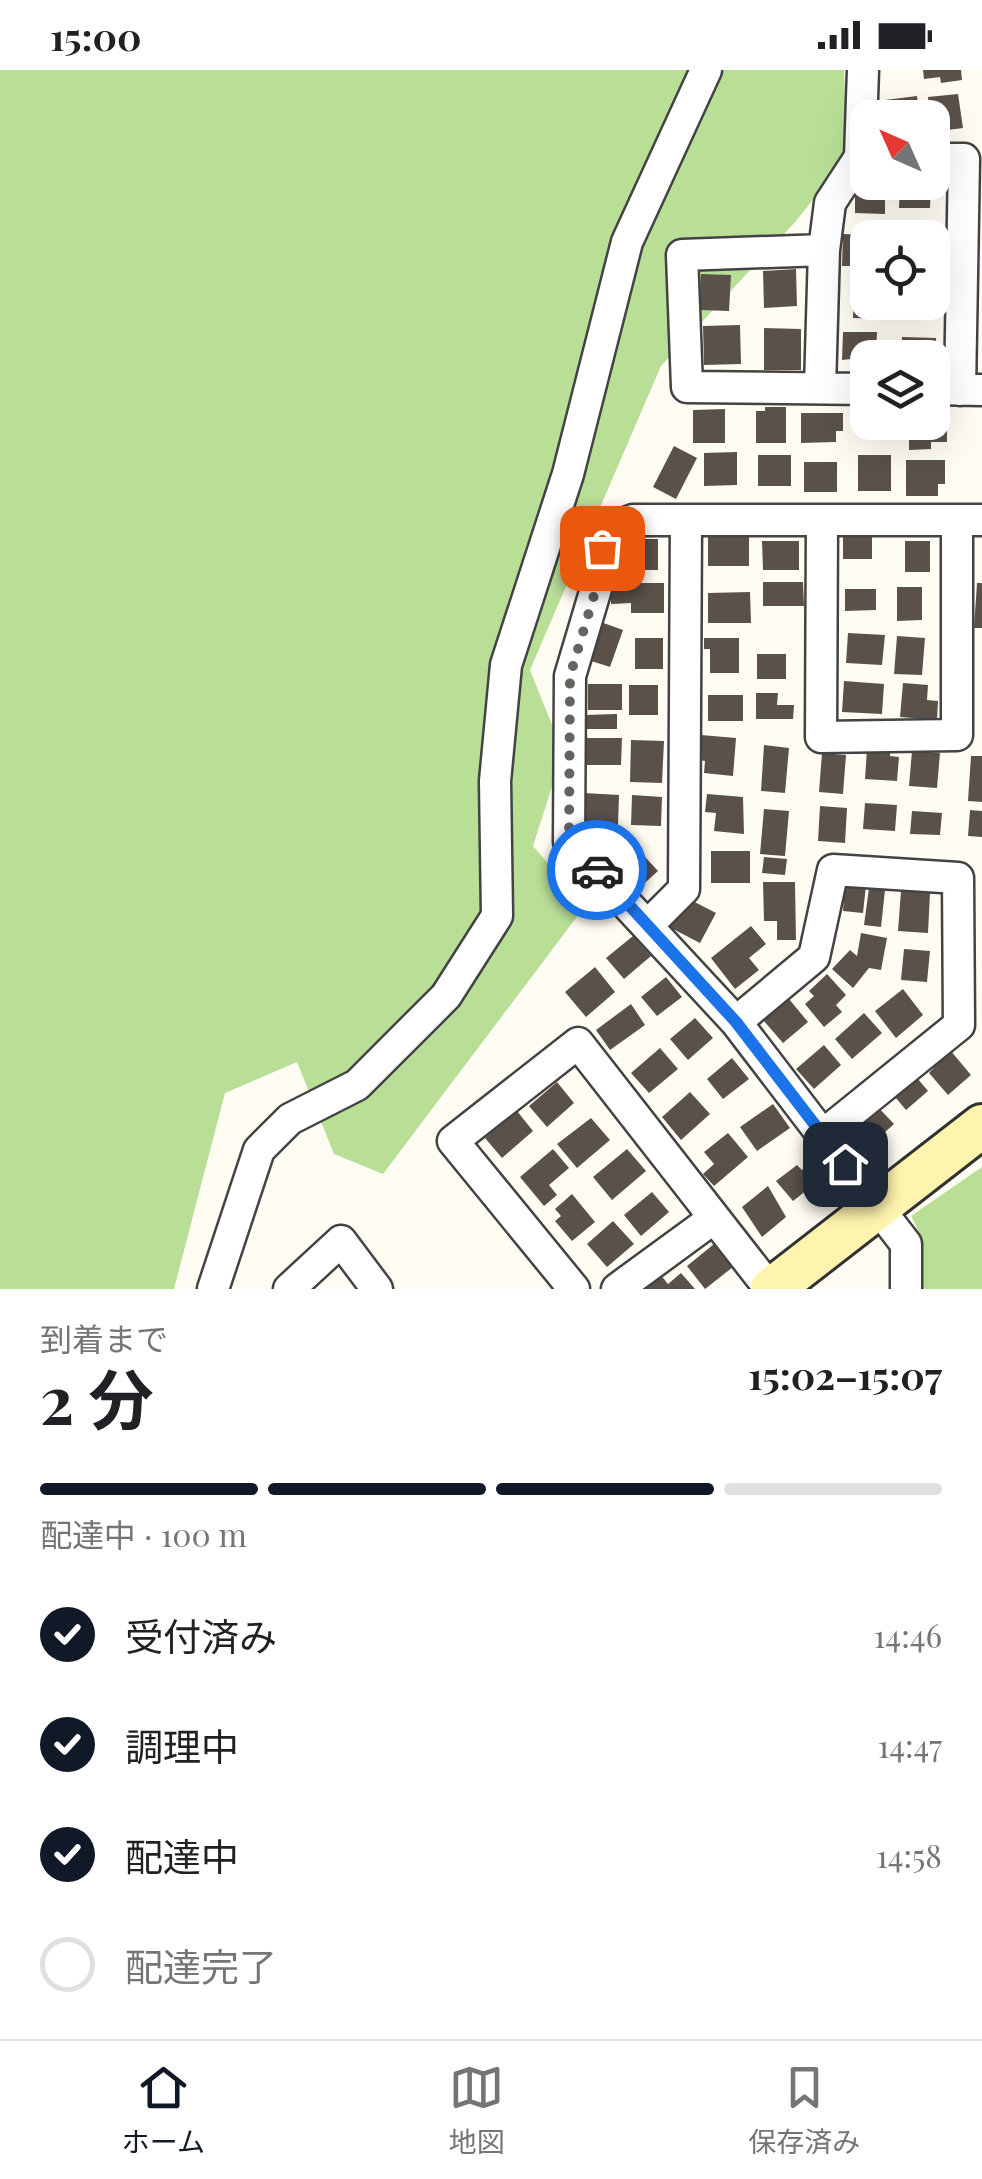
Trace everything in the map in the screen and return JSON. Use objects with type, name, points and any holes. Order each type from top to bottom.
[{"type":"street","points":[[212,1289],[259,1150],[290,1120],[357,1085],[446,996],[497,916],[495,781],[506,666],[568,474],[627,242],[706,70]]},
{"type":"street","points":[[863,70],[863,100]]},
{"type":"street","points":[[950,159],[964,159],[958,390]]},
{"type":"street","points":[[820,388],[824,250],[830,203],[850,176]]},
{"type":"street","points":[[824,250],[682,255],[688,386],[850,388]]},
{"type":"street","points":[[822,520],[821,737],[957,735],[970,520],[822,520],[633,520],[615,526],[602,548],[598,582],[570,676],[569,842],[736,1022],[906,1244],[906,1289]]},
{"type":"street","points":[[649,924],[684,888],[686,520]]},
{"type":"street","points":[[736,1022],[814,958],[834,870],[958,878],[959,1025],[823,1135]]},
{"type":"street","points":[[574,1289],[453,1141],[578,1043],[771,1289],[982,1126]]},
{"type":"street","points":[[616,1289],[714,1218]]},
{"type":"street","points":[[289,1289],[340,1242],[377,1289]]},
{"type":"green space","points":[[0,70],[844,70],[847,157],[796,221],[661,366],[530,670],[563,752],[533,846],[585,906],[383,1174],[334,1154],[297,1062],[225,1093],[174,1289],[0,1289]]},
{"type":"green space","points":[[982,1167],[982,1289],[921,1289],[923,1240],[911,1216]]},
{"type":"building","points":[[923,70],[961,70],[962,80],[941,83],[940,77],[924,79]]},
{"type":"building","points":[[958,94],[963,128],[950,130],[950,100],[928,97]]},
{"type":"building","points":[[917,96],[918,100],[885,100]]},
{"type":"building","points":[[855,200],[885,200],[885,214],[855,213]]},
{"type":"building","points":[[899,200],[930,200],[930,208],[899,208]]},
{"type":"building","points":[[843,234],[850,234],[850,266],[842,266]]},
{"type":"building","points":[[796,269],[797,306],[764,308],[763,271]]},
{"type":"building","points":[[701,274],[731,275],[729,311],[699,310]]},
{"type":"building","points":[[740,325],[741,364],[704,365],[703,326]]},
{"type":"building","points":[[764,328],[801,329],[801,370],[764,370]]},
{"type":"building","points":[[843,332],[877,332],[877,340],[850,340],[850,359],[842,360]]},
{"type":"building","points":[[902,337],[936,338],[936,340],[902,340]]},
{"type":"building","points":[[765,407],[786,407],[786,443],[756,443],[756,411],[765,411]]},
{"type":"building","points":[[725,409],[725,443],[693,443],[693,410]]},
{"type":"building","points":[[801,413],[843,413],[843,431],[836,431],[836,442],[801,443]]},
{"type":"building","points":[[909,440],[947,440],[931,442],[931,449],[909,450]]},
{"type":"building","points":[[674,446],[697,458],[676,499],[653,487]]},
{"type":"building","points":[[737,452],[737,485],[704,486],[704,453]]},
{"type":"building","points":[[758,455],[791,455],[791,486],[758,486]]},
{"type":"building","points":[[858,455],[891,455],[891,491],[858,491]]},
{"type":"building","points":[[906,460],[945,460],[945,484],[938,484],[938,496],[906,496]]},
{"type":"building","points":[[804,462],[837,462],[837,492],[804,492]]},
{"type":"building","points":[[872,533],[872,559],[843,559],[843,534]]},
{"type":"building","points":[[708,534],[749,534],[749,566],[708,566]]},
{"type":"building","points":[[640,539],[658,539],[658,570],[617,570],[618,553],[640,553]]},
{"type":"building","points":[[762,541],[799,541],[799,570],[763,570]]},
{"type":"building","points":[[905,541],[930,541],[930,572],[905,572]]},
{"type":"building","points":[[763,582],[803,582],[804,606],[763,606]]},
{"type":"building","points":[[611,583],[664,583],[664,613],[631,613],[631,603],[611,604]]},
{"type":"building","points":[[977,583],[982,583],[982,628],[974,628]]},
{"type":"building","points":[[897,587],[922,587],[922,620],[897,621]]},
{"type":"building","points":[[845,589],[876,589],[876,610],[845,611]]},
{"type":"building","points":[[750,592],[751,623],[708,623],[708,593]]},
{"type":"building","points":[[598,621],[623,630],[610,667],[585,659]]},
{"type":"building","points":[[848,633],[885,635],[882,665],[846,663]]},
{"type":"building","points":[[897,636],[925,638],[922,675],[894,674]]},
{"type":"building","points":[[635,638],[663,638],[663,669],[635,669]]},
{"type":"building","points":[[704,638],[739,638],[739,673],[710,673],[710,649],[704,649]]},
{"type":"building","points":[[757,654],[786,654],[786,679],[757,679]]},
{"type":"building","points":[[844,681],[884,684],[882,714],[842,712]]},
{"type":"building","points":[[903,683],[928,685],[927,700],[938,701],[937,720],[900,717]]},
{"type":"building","points":[[588,684],[622,684],[622,710],[588,710]]},
{"type":"building","points":[[629,685],[658,685],[658,715],[629,715]]},
{"type":"building","points":[[756,693],[778,693],[777,705],[794,705],[793,719],[756,719]]},
{"type":"building","points":[[708,695],[743,695],[743,721],[708,721]]},
{"type":"building","points":[[617,714],[617,729],[583,729],[583,715]]},
{"type":"building","points":[[701,735],[736,738],[733,776],[704,773],[705,761],[699,760]]},
{"type":"building","points":[[586,738],[622,738],[621,765],[585,765]]},
{"type":"building","points":[[631,740],[664,741],[662,783],[630,782]]},
{"type":"building","points":[[764,745],[789,748],[785,793],[761,791]]},
{"type":"building","points":[[867,749],[890,750],[890,756],[899,757],[897,781],[865,779]]},
{"type":"building","points":[[912,751],[940,753],[937,788],[909,786]]},
{"type":"building","points":[[822,753],[846,755],[843,794],[819,792]]},
{"type":"building","points":[[971,756],[982,756],[982,802],[968,801]]},
{"type":"building","points":[[584,793],[619,795],[618,825],[582,824]]},
{"type":"building","points":[[707,794],[743,797],[744,834],[714,831],[716,813],[705,812]]},
{"type":"building","points":[[632,795],[662,797],[661,826],[631,825]]},
{"type":"building","points":[[865,803],[897,805],[895,831],[863,829]]},
{"type":"building","points":[[820,806],[847,808],[845,843],[818,841]]},
{"type":"building","points":[[764,809],[789,811],[785,856],[760,854]]},
{"type":"building","points":[[970,810],[982,811],[982,837],[968,836]]},
{"type":"building","points":[[912,811],[942,813],[940,835],[910,834]]},
{"type":"building","points":[[633,844],[658,871],[638,889],[614,862]]},
{"type":"building","points":[[711,851],[750,851],[750,883],[711,883]]},
{"type":"building","points":[[764,857],[787,859],[785,875],[762,873]]},
{"type":"building","points":[[763,882],[795,882],[796,940],[777,940],[777,921],[764,921]]},
{"type":"building","points":[[845,883],[866,885],[863,913],[843,911]]},
{"type":"building","points":[[869,888],[885,890],[881,927],[864,925]]},
{"type":"building","points":[[901,891],[930,893],[928,933],[898,931]]},
{"type":"building","points":[[685,897],[716,913],[700,943],[669,927]]},
{"type":"building","points":[[751,926],[766,944],[749,958],[759,970],[735,989],[711,958]]},
{"type":"building","points":[[861,933],[887,938],[881,970],[869,968],[853,988],[832,969],[850,950],[857,956]]},
{"type":"building","points":[[633,936],[651,956],[624,979],[606,958]]},
{"type":"building","points":[[904,949],[930,951],[927,982],[901,980]]},
{"type":"building","points":[[595,967],[615,992],[586,1017],[565,992]]},
{"type":"building","points":[[827,974],[846,995],[836,1005],[842,1012],[824,1027],[805,1004],[814,996],[809,991]]},
{"type":"building","points":[[666,977],[682,997],[657,1016],[641,997]]},
{"type":"building","points":[[903,989],[923,1015],[896,1038],[875,1011]]},
{"type":"building","points":[[789,999],[808,1022],[783,1043],[763,1020]]},
{"type":"building","points":[[631,1004],[645,1025],[610,1050],[596,1030]]},
{"type":"building","points":[[864,1013],[882,1033],[852,1059],[835,1039]]},
{"type":"building","points":[[695,1018],[713,1038],[688,1060],[670,1039]]},
{"type":"building","points":[[824,1045],[841,1065],[814,1089],[796,1069]]},
{"type":"building","points":[[660,1048],[678,1069],[649,1093],[631,1073]]},
{"type":"building","points":[[950,1050],[971,1075],[948,1095],[929,1073]]},
{"type":"building","points":[[732,1058],[749,1079],[723,1099],[707,1079]]},
{"type":"building","points":[[912,1072],[928,1091],[906,1110],[890,1091]]},
{"type":"building","points":[[557,1082],[574,1103],[547,1127],[529,1106]]},
{"type":"building","points":[[690,1092],[710,1114],[681,1140],[662,1117]]},
{"type":"building","points":[[773,1104],[790,1128],[757,1151],[740,1127]]},
{"type":"building","points":[[876,1105],[894,1124],[865,1150],[847,1131]]},
{"type":"building","points":[[517,1111],[533,1131],[502,1158],[485,1138]]},
{"type":"building","points":[[591,1118],[610,1140],[577,1168],[557,1144]]},
{"type":"building","points":[[728,1133],[748,1157],[714,1186],[703,1174],[714,1164],[704,1152]]},
{"type":"building","points":[[553,1149],[569,1168],[549,1185],[557,1195],[544,1206],[520,1177]]},
{"type":"building","points":[[627,1149],[646,1171],[612,1200],[593,1177]]},
{"type":"building","points":[[816,1158],[836,1182],[815,1199],[807,1190],[793,1201],[776,1181],[797,1165],[802,1170]]},
{"type":"building","points":[[768,1186],[786,1217],[762,1237],[742,1207]]},
{"type":"building","points":[[652,1192],[669,1212],[641,1236],[624,1215]]},
{"type":"building","points":[[572,1194],[595,1222],[572,1241],[555,1221],[561,1216],[555,1209]]},
{"type":"building","points":[[613,1221],[634,1244],[607,1267],[587,1244]]},
{"type":"building","points":[[714,1244],[733,1267],[705,1289],[687,1266]]},
{"type":"building","points":[[659,1273],[668,1284],[681,1273],[695,1289],[643,1286]]},
{"type":"way so far","points":[[597,870],[569,842],[570,676],[598,582],[602,548]]},
{"type":"route","points":[[597,870],[736,1022],[845,1164]]}]
